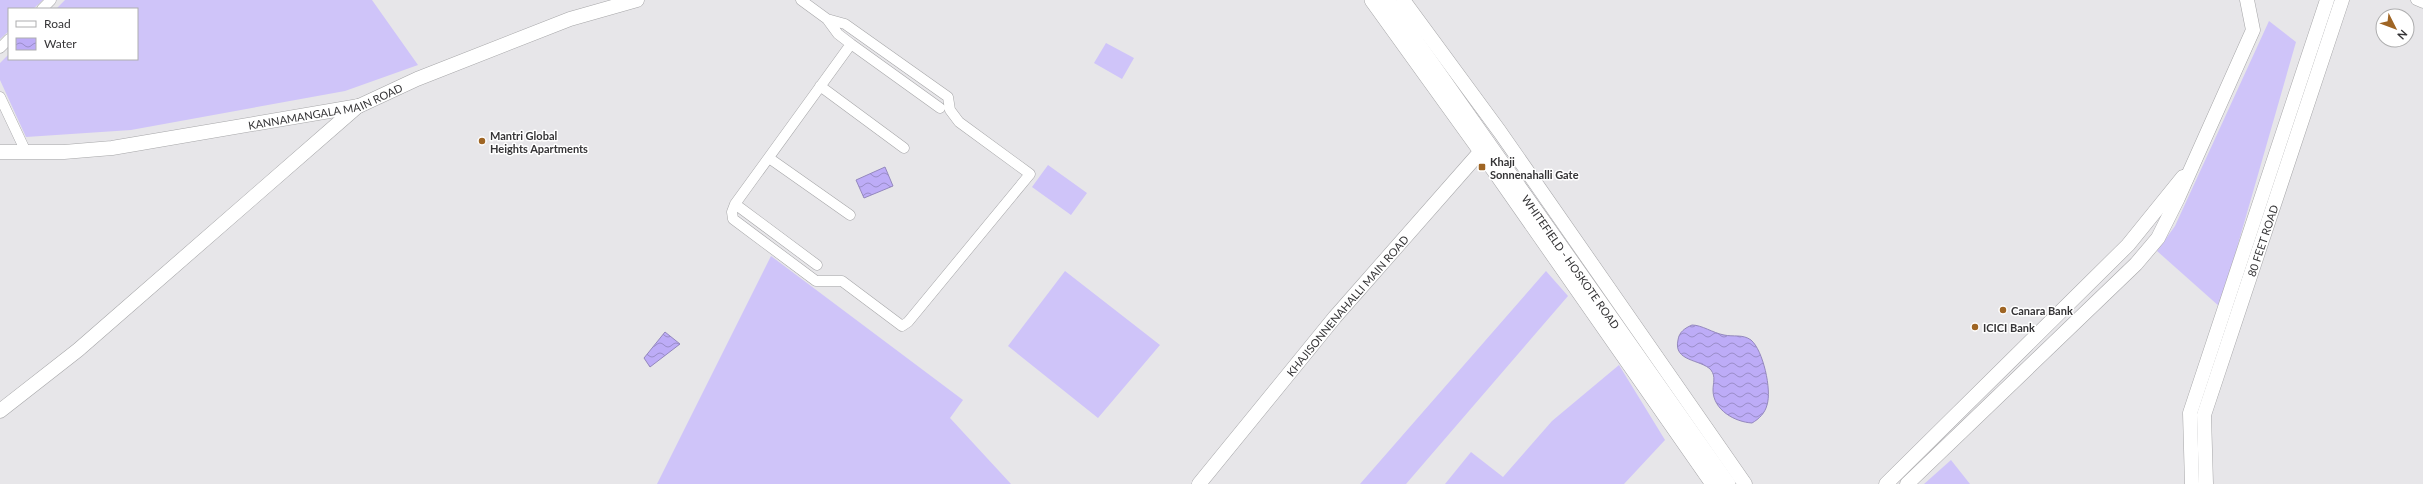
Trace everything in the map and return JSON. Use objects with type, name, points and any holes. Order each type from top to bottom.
[{"type":"main road","name":"WHITEFIELD - HOSKOTE ROAD","points":[[1372,0],[1484,147],[1728,484]]},
{"type":"main road","name":"WHITEFIELD - HOSKOTE ROAD","points":[[1387,0],[1484,147],[1713,484]]},
{"type":"street","points":[[43,8],[51,0]]},
{"type":"street","name":"KANNAMANGALA MAIN ROAD","points":[[0,152],[64,152],[112,148],[358,106],[417,79],[570,19],[637,0]]},
{"type":"street","points":[[801,0],[827,19],[838,34],[940,108]]},
{"type":"street","points":[[1404,0],[1500,132],[1745,484]]},
{"type":"street","points":[[1907,484],[2136,264],[2158,238],[2253,30],[2247,0]]},
{"type":"street","name":"80 FEET ROAD","points":[[2192,484],[2190,413],[2327,0]]},
{"type":"street","name":"80 FEET ROAD","points":[[2206,484],[2204,415],[2342,0]]},
{"type":"street","points":[[2416,0],[2423,2]]},
{"type":"street","points":[[827,19],[845,24],[948,97],[950,110],[959,122],[1030,174],[908,322],[902,326],[842,281],[816,281],[733,220],[732,212],[735,204],[851,44]]},
{"type":"street","points":[[0,48],[8,41]]},
{"type":"street","points":[[820,86],[904,148]]},
{"type":"street","points":[[0,97],[26,152]]},
{"type":"street","points":[[0,411],[78,350],[358,106]]},
{"type":"street","name":"KHAJISONNENAHALLI MAIN ROAD","points":[[1199,484],[1335,316],[1484,147],[1500,132]]},
{"type":"street","points":[[769,158],[850,216]]},
{"type":"street","points":[[1886,484],[2128,245],[2181,178],[2188,175]]},
{"type":"street","points":[[735,204],[817,265]]},
{"type":"shaded area","points":[[0,0],[43,0],[34,8],[8,8],[8,32],[0,39]]},
{"type":"shaded area","points":[[65,0],[372,0],[418,65],[345,91],[131,130],[26,137],[0,80],[0,63],[8,55],[8,60],[138,60],[138,8],[57,8]]},
{"type":"shaded area","points":[[2269,21],[2296,42],[2220,307],[2157,251],[2175,226]]},
{"type":"shaded area","points":[[1106,43],[1134,58],[1122,79],[1094,63]]},
{"type":"shaded area","points":[[1048,165],[1087,193],[1071,215],[1032,187]]},
{"type":"shaded area","points":[[771,256],[963,400],[950,418],[1011,484],[657,484]]},
{"type":"shaded area","points":[[1065,271],[1160,345],[1098,418],[1008,346]]},
{"type":"shaded area","points":[[1546,271],[1568,296],[1406,484],[1360,484]]},
{"type":"shaded area","points":[[1619,365],[1665,440],[1624,484],[1445,484],[1471,452],[1503,477],[1552,421]]},
{"type":"shaded area","points":[[1951,460],[1970,484],[1924,484]]},
{"type":"water","points":[[885,167],[893,186],[864,198],[856,180]]},
{"type":"water","points":[[1692,325],[1700,326],[1724,335],[1745,337],[1751,340],[1755,345],[1763,361],[1767,380],[1768,398],[1765,411],[1752,423],[1739,420],[1726,414],[1721,409],[1714,397],[1714,378],[1711,370],[1707,366],[1689,359],[1680,352],[1678,340],[1680,335],[1685,329]]},
{"type":"water","points":[[665,332],[680,344],[650,367],[644,358]]},
{"type":"place","name":"Mantri Global Heights Apartments","points":[[482,141]]},
{"type":"place","name":"Khaji Sonnenahalli Gate","points":[[1482,167]]},
{"type":"place","name":"Canara Bank","points":[[2003,310]]},
{"type":"place","name":"ICICI Bank","points":[[1975,327]]}]
